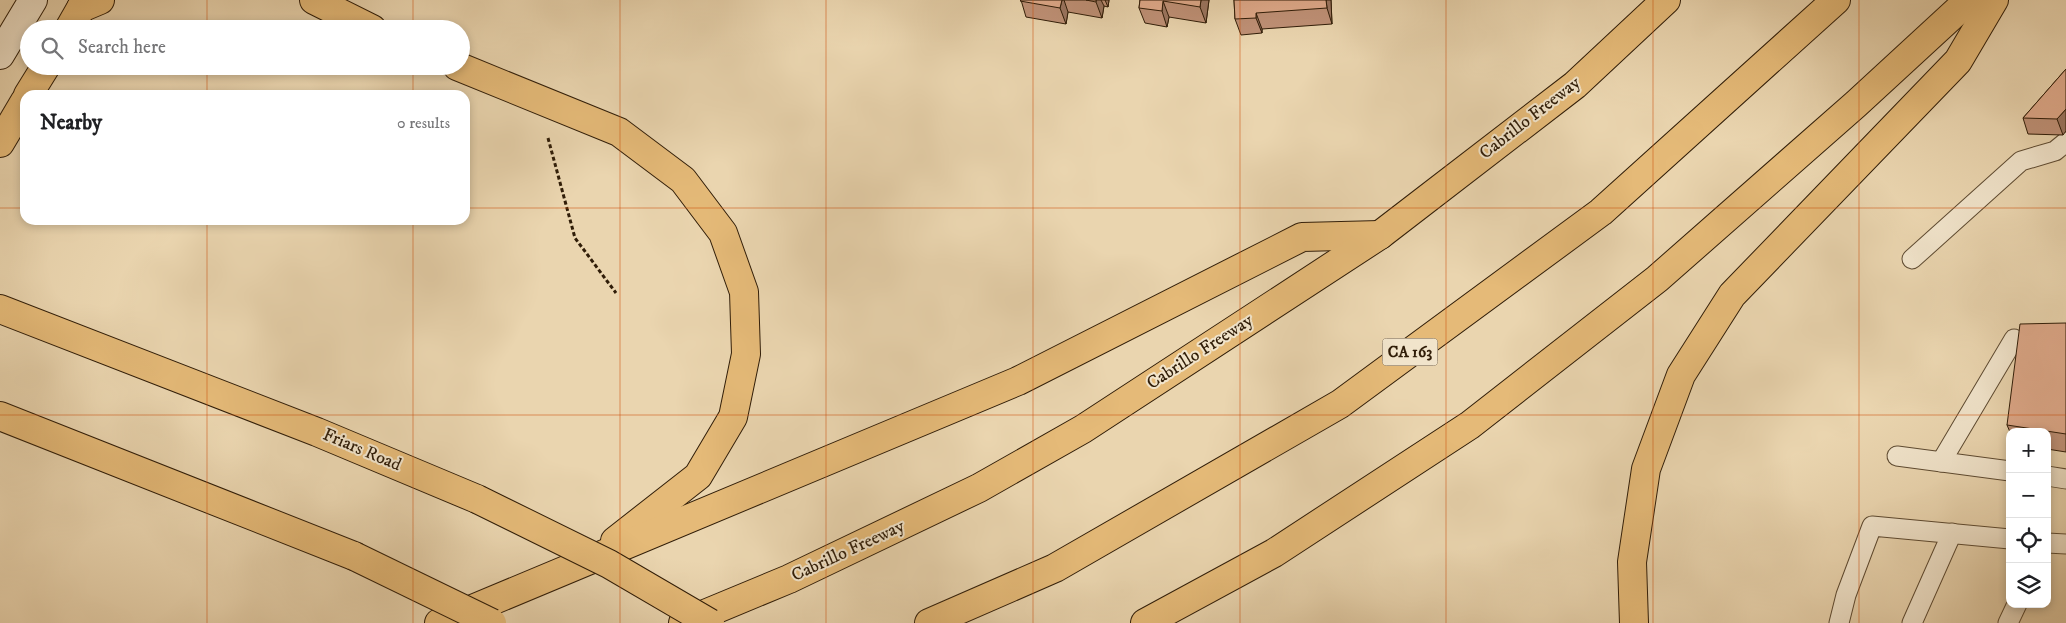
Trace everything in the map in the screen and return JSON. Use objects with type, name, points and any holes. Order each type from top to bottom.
[{"type":"main road","points":[[20,20],[32,0]]},
{"type":"main road","points":[[314,0],[354,20]]},
{"type":"main road","name":"Cabrillo Freeway","points":[[683,623],[789,579],[979,488],[1083,429],[1380,235],[1575,85],[1666,0]]},
{"type":"main road","name":"CA 163","points":[[930,623],[1055,568],[1340,404],[1601,212],[1836,0]]},
{"type":"main road","points":[[1145,623],[1274,554],[1470,425],[1657,279],[1856,104],[1969,0]]},
{"type":"main road","points":[[1634,623],[1632,562],[1646,469],[1681,375],[1732,295],[1958,62],[1994,0]]},
{"type":"main road","points":[[0,55],[20,21]]},
{"type":"main road","points":[[470,71],[619,132],[683,180],[722,233],[744,292],[746,354],[733,417],[698,476],[586,563]]},
{"type":"main road","points":[[31,90],[40,75]]},
{"type":"main road","points":[[0,143],[20,109]]},
{"type":"main road","points":[[439,623],[1018,382],[1302,237],[1380,235]]},
{"type":"main road","name":"Friars Road","points":[[0,309],[317,432],[477,499],[609,564],[710,623]]},
{"type":"main road","points":[[0,416],[354,556],[492,623]]},
{"type":"lane","points":[[1912,258],[2021,161],[2055,151],[2066,142]]},
{"type":"lane","points":[[1941,462],[2014,339]]},
{"type":"lane","points":[[1897,456],[2006,470]]},
{"type":"lane","points":[[2051,477],[2066,479]]},
{"type":"lane","points":[[1839,623],[1846,595],[1872,526],[2006,539]]},
{"type":"lane","points":[[1912,623],[1952,533]]},
{"type":"lane","points":[[2051,543],[2066,544]]},
{"type":"lane","points":[[2008,623],[2015,608]]},
{"type":"path","points":[[547,132],[575,238],[616,293]]},
{"type":"building","points":[[1021,0],[1062,0],[1060,8]]},
{"type":"building","points":[[1140,0],[1201,0],[1200,7],[1163,1],[1162,11],[1139,8]]},
{"type":"building","points":[[1234,0],[1326,0],[1327,8],[1256,13],[1256,18],[1235,19]]},
{"type":"building","points":[[2066,69],[2066,109],[2057,119],[2023,118]]},
{"type":"building","points":[[2066,323],[2066,434],[2051,432],[2051,428],[2027,428],[2007,425],[2020,324]]}]
